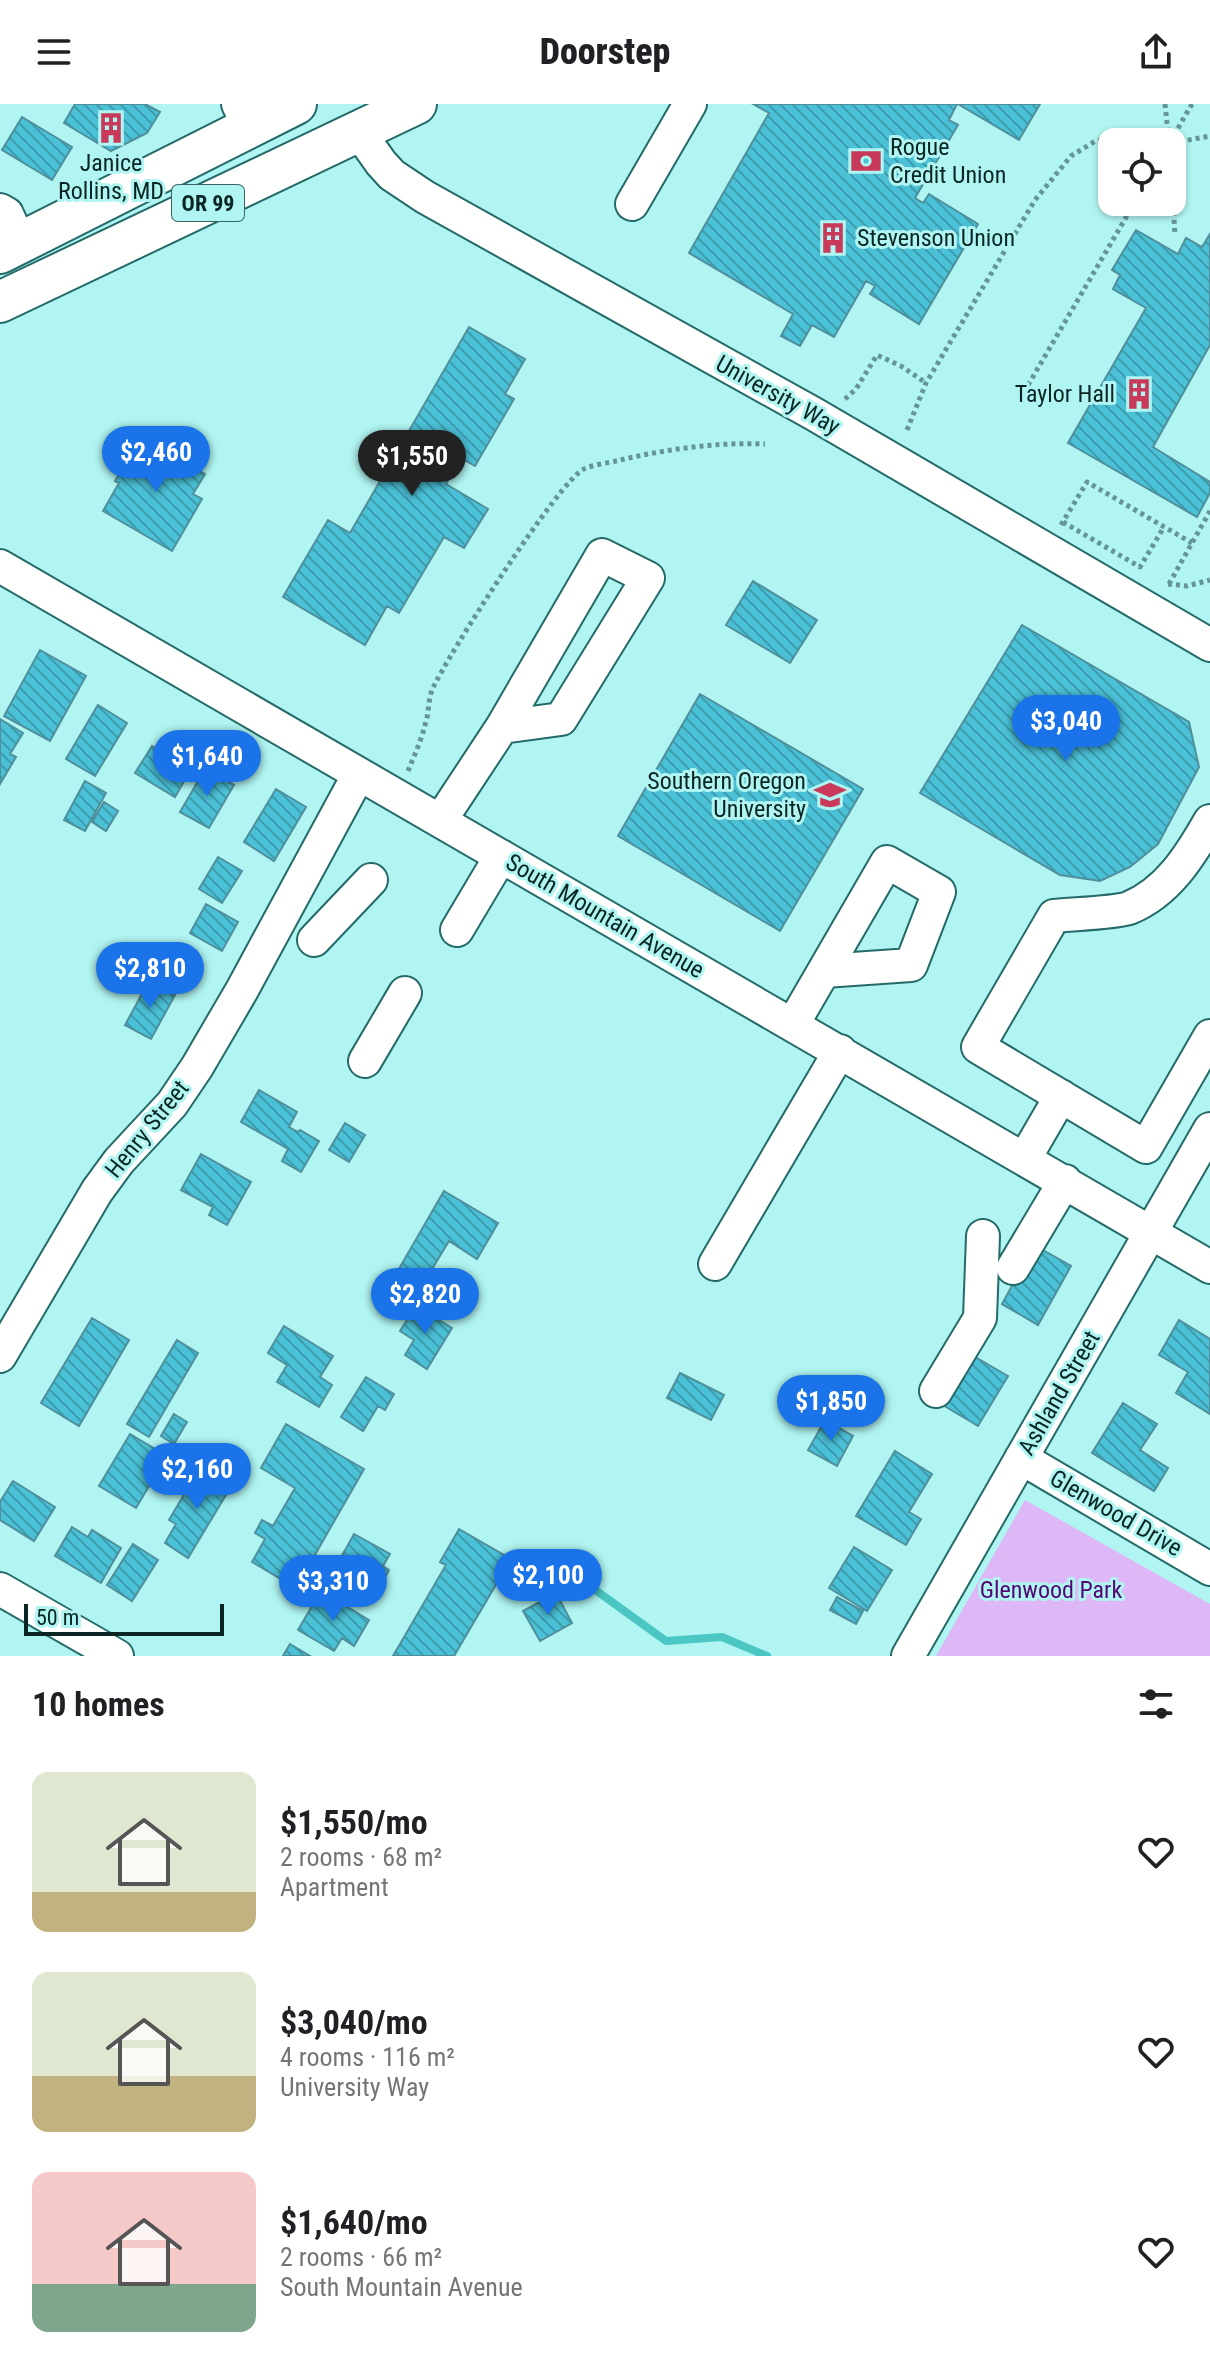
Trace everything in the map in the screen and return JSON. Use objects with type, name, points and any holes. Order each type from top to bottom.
[{"type":"main road","name":"OR 99","points":[[7,235],[244,116],[296,104]]},
{"type":"main road","name":"OR 99","points":[[0,302],[416,104]]},
{"type":"street","points":[[632,204],[690,104]]},
{"type":"street","name":"University Way","points":[[359,132],[392,175],[425,197],[814,414],[1210,645]]},
{"type":"street","points":[[440,821],[502,727],[602,555],[648,578],[561,719],[502,727]]},
{"type":"street","name":"South Mountain Avenue","points":[[0,566],[1210,1267]]},
{"type":"street","name":"Henry Street","points":[[0,1356],[97,1191],[119,1161],[172,1104],[197,1067],[359,774]]},
{"type":"street","points":[[1210,821],[1195,848],[1165,886],[1128,909],[1054,916],[978,1047],[1146,1147],[1210,1036]]},
{"type":"street","points":[[457,930],[501,856]]},
{"type":"street","points":[[314,940],[371,880]]},
{"type":"street","points":[[793,1024],[824,971]]},
{"type":"street","points":[[365,1061],[405,993]]},
{"type":"street","points":[[715,1264],[840,1051]]},
{"type":"street","points":[[1025,1158],[1061,1096]]},
{"type":"street","name":"Ashland Street","points":[[908,1656],[1210,1129]]},
{"type":"street","points":[[1013,1268],[1065,1181]]},
{"type":"street","points":[[936,1391],[980,1318],[983,1236]]},
{"type":"street","name":"Glenwood Drive","points":[[1021,1458],[1210,1569]]},
{"type":"street","points":[[0,1589],[117,1656]]},
{"type":"path","points":[[1165,104],[1168,128]]},
{"type":"path","points":[[1178,128],[1192,104]]},
{"type":"path","points":[[1186,140],[1210,136]]},
{"type":"path","points":[[907,430],[926,383],[1035,200],[1071,156],[1098,140]]},
{"type":"path","points":[[1024,392],[1127,216]]},
{"type":"path","points":[[1174,216],[1175,235]]},
{"type":"path","points":[[837,407],[856,389],[877,355],[926,383]]},
{"type":"path","points":[[408,773],[426,724],[430,694],[445,664],[534,528],[582,469],[693,446],[765,444]]},
{"type":"path","points":[[1047,550],[1087,482],[1192,543]]},
{"type":"path","points":[[1210,511],[1169,584],[1187,586],[1210,580]]},
{"type":"path","points":[[1063,522],[1140,567],[1164,527]]},
{"type":"green space","name":"Glenwood Park","points":[[1025,1500],[1210,1604],[1210,1656],[936,1656]]},
{"type":"building","name":"Janice Rollins, MD","points":[[75,104],[145,104],[160,112],[147,133],[111,151],[64,123]]},
{"type":"building","name":"Stevenson Union","points":[[753,104],[957,104],[949,120],[958,125],[915,198],[923,203],[929,194],[978,224],[919,324],[870,294],[875,286],[866,281],[834,337],[812,325],[800,346],[781,336],[793,314],[689,253],[769,113]]},
{"type":"building","points":[[958,104],[1040,104],[1019,140]]},
{"type":"building","points":[[22,117],[72,147],[52,180],[2,150]]},
{"type":"building","name":"Taylor Hall","points":[[1136,230],[1178,254],[1186,238],[1202,247],[1210,234],[1210,345],[1153,447],[1210,482],[1210,493],[1197,517],[1068,443],[1146,308],[1113,289],[1120,275],[1112,270]]},
{"type":"building","points":[[469,327],[525,359],[505,394],[514,399],[475,466],[461,458],[446,484],[488,509],[464,548],[444,537],[399,613],[387,606],[365,645],[283,597],[328,520],[350,533]]},
{"type":"building","points":[[143,440],[154,446],[163,444],[176,457],[205,474],[193,494],[202,499],[172,551],[103,511],[119,483],[115,481]]},
{"type":"building","points":[[753,581],[817,620],[790,663],[726,625]]},
{"type":"building","points":[[1022,625],[1189,722],[1199,767],[1158,844],[1130,867],[1100,881],[1060,875],[920,793]]},
{"type":"building","points":[[40,650],[86,676],[50,741],[4,716]]},
{"type":"building","points":[[700,694],[863,789],[780,931],[618,836]]},
{"type":"building","points":[[98,705],[127,723],[95,776],[66,759]]},
{"type":"building","points":[[0,719],[23,733],[10,754],[16,757],[0,784]]},
{"type":"building","points":[[152,746],[191,769],[175,797],[135,773]]},
{"type":"building","points":[[205,769],[234,785],[209,828],[180,812]]},
{"type":"building","points":[[85,781],[106,793],[85,831],[64,820]]},
{"type":"building","points":[[276,789],[306,807],[274,861],[244,842]]},
{"type":"building","points":[[104,802],[118,811],[106,831],[92,822]]},
{"type":"building","points":[[218,857],[242,871],[222,903],[199,889]]},
{"type":"building","points":[[206,904],[238,922],[222,951],[190,933]]},
{"type":"building","points":[[149,981],[175,995],[151,1039],[125,1025]]},
{"type":"building","points":[[259,1090],[297,1112],[289,1127],[319,1141],[301,1172],[282,1161],[288,1149],[241,1122]]},
{"type":"building","points":[[345,1123],[365,1135],[349,1162],[329,1150]]},
{"type":"building","points":[[201,1154],[251,1182],[227,1225],[209,1215],[213,1207],[181,1190]]},
{"type":"building","points":[[444,1191],[498,1223],[477,1259],[449,1241],[420,1289],[396,1274]]},
{"type":"building","points":[[1034,1245],[1071,1266],[1038,1325],[1002,1304]]},
{"type":"building","points":[[416,1306],[452,1328],[427,1369],[405,1355],[414,1340],[400,1331]]},
{"type":"building","points":[[92,1318],[129,1340],[79,1426],[41,1403]]},
{"type":"building","points":[[1179,1320],[1210,1339],[1210,1414],[1176,1393],[1188,1372],[1159,1355]]},
{"type":"building","points":[[284,1326],[333,1356],[320,1377],[332,1385],[319,1407],[277,1382],[287,1365],[268,1353]]},
{"type":"building","points":[[177,1340],[198,1353],[149,1437],[127,1424]]},
{"type":"building","points":[[970,1354],[1008,1376],[978,1426],[941,1404]]},
{"type":"building","points":[[680,1373],[724,1395],[711,1420],[667,1398]]},
{"type":"building","points":[[366,1377],[394,1394],[385,1410],[378,1406],[363,1431],[341,1417]]},
{"type":"building","points":[[1123,1403],[1157,1424],[1140,1450],[1168,1468],[1154,1491],[1092,1453]]},
{"type":"building","points":[[174,1414],[187,1422],[174,1444],[161,1436]]},
{"type":"building","points":[[825,1420],[853,1436],[837,1466],[808,1450]]},
{"type":"building","points":[[286,1424],[364,1469],[296,1588],[252,1562],[265,1539],[255,1533],[262,1520],[273,1526],[295,1488],[261,1468]]},
{"type":"building","points":[[130,1434],[167,1456],[136,1508],[99,1486]]},
{"type":"building","points":[[895,1451],[932,1474],[909,1512],[921,1519],[906,1545],[856,1516]]},
{"type":"building","points":[[201,1466],[232,1485],[188,1558],[165,1543],[176,1524],[169,1520]]},
{"type":"building","points":[[13,1481],[55,1507],[34,1541],[0,1520],[0,1502]]},
{"type":"building","points":[[72,1527],[88,1537],[92,1530],[121,1548],[101,1583],[55,1556]]},
{"type":"building","points":[[459,1529],[511,1559],[454,1656],[393,1656],[446,1565],[440,1562]]},
{"type":"building","points":[[354,1534],[390,1554],[383,1566],[389,1570],[375,1596],[356,1585],[353,1590],[330,1577]]},
{"type":"building","points":[[133,1544],[158,1560],[132,1601],[107,1585]]},
{"type":"building","points":[[854,1547],[892,1570],[867,1611],[829,1588]]},
{"type":"building","points":[[321,1591],[369,1620],[354,1646],[342,1638],[334,1651],[298,1630]]},
{"type":"building","points":[[556,1593],[572,1623],[540,1641],[523,1611]]},
{"type":"building","points":[[837,1597],[863,1611],[856,1624],[830,1610]]},
{"type":"building","points":[[290,1644],[310,1656],[283,1656]]},
{"type":"waterway","points":[[594,1589],[666,1641],[722,1637],[767,1656]]},
{"type":"place","name":"Janice Rollins, MD","points":[[111,128]]},
{"type":"place","name":"Rogue Credit Union","points":[[866,161]]},
{"type":"place","name":"Stevenson Union","points":[[833,238]]},
{"type":"place","name":"Taylor Hall","points":[[1139,394]]},
{"type":"place","name":"Southern Oregon University","points":[[830,795]]}]
